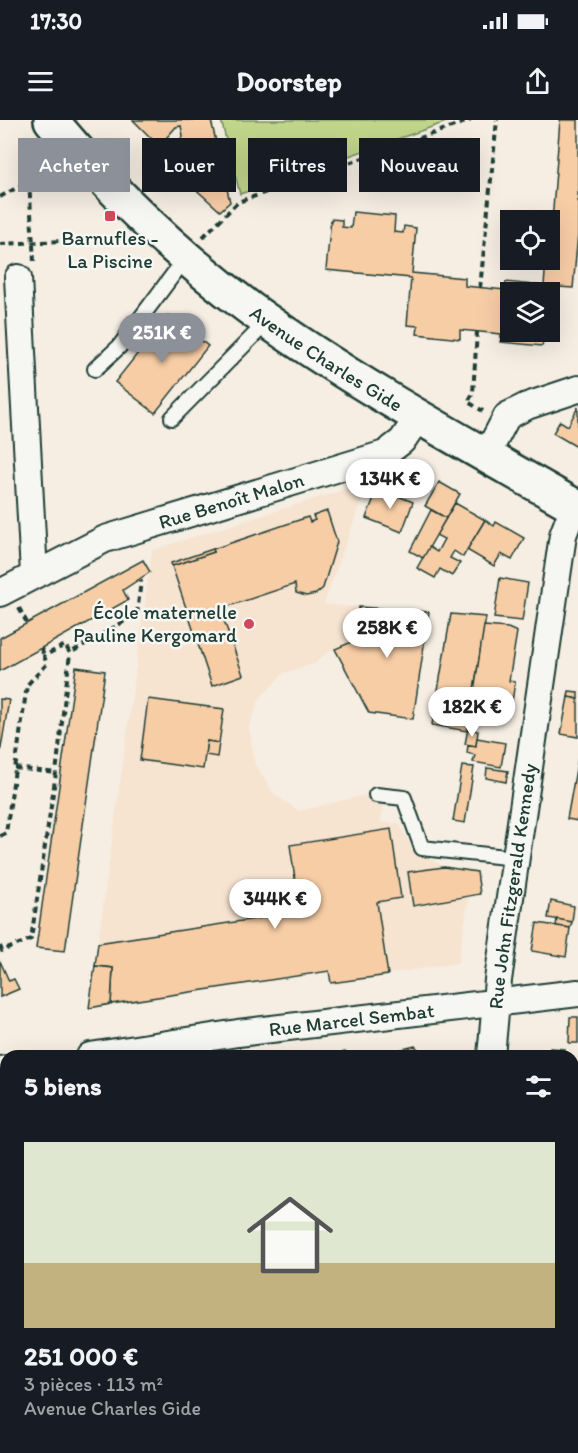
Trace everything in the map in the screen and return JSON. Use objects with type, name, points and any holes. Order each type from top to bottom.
[{"type":"main road","name":"Avenue Charles Gide","points":[[51,120],[66,138]]},
{"type":"main road","name":"Avenue Charles Gide","points":[[115,192],[187,256],[268,321],[419,416],[576,507]]},
{"type":"street","points":[[18,278],[33,574]]},
{"type":"street","points":[[486,456],[507,416],[527,406],[578,390]]},
{"type":"street","name":"Rue Benoît Malon","points":[[0,593],[33,574],[105,539],[384,454],[402,441],[419,416]]},
{"type":"street","name":"Rue John Fitzgerald Kennedy","points":[[491,1050],[495,1005],[515,858],[563,535],[576,507]]},
{"type":"street","name":"Rue Marcel Sembat","points":[[129,1050],[238,1033],[495,1005],[578,993]]},
{"type":"lane","points":[[95,369],[119,347],[187,256]]},
{"type":"lane","points":[[172,418],[268,321]]},
{"type":"lane","points":[[376,795],[404,798],[422,848],[515,858]]},
{"type":"path","points":[[214,225],[238,202],[471,120]]},
{"type":"path","points":[[480,288],[497,120]]},
{"type":"path","points":[[0,197],[18,188]]},
{"type":"path","points":[[18,278],[35,278],[30,192]]},
{"type":"path","points":[[0,244],[126,237],[145,219]]},
{"type":"path","points":[[473,393],[477,332]]},
{"type":"path","points":[[70,653],[137,614],[141,580]]},
{"type":"path","points":[[0,946],[2,951],[31,939],[56,773],[70,653],[65,645],[44,656]]},
{"type":"path","points":[[0,836],[6,833],[27,684],[47,664],[41,648]]},
{"type":"path","points":[[15,768],[56,773]]},
{"type":"shaded area","points":[[368,482],[324,604],[359,607],[354,641],[328,652],[314,664],[284,673],[260,698],[249,727],[255,764],[274,794],[299,811],[385,790],[381,822],[399,823],[412,848],[444,867],[477,872],[480,894],[469,897],[458,963],[331,983],[329,971],[89,1008],[152,550]]},
{"type":"green space","points":[[221,120],[452,120],[400,138],[359,138],[359,152],[347,157],[347,138],[248,138],[248,191],[240,194],[236,178],[236,138],[226,138]]},
{"type":"building","points":[[133,120],[211,120],[215,138],[181,138],[183,136],[181,126],[176,127],[166,138],[151,138]]},
{"type":"building","points":[[560,120],[578,120],[578,234],[573,288],[560,287],[560,282],[544,282],[545,270],[560,270],[560,210],[553,210]]},
{"type":"building","points":[[199,192],[228,192],[230,202],[220,211]]},
{"type":"building","points":[[353,212],[395,216],[394,232],[403,233],[404,226],[416,228],[412,273],[465,278],[465,286],[500,290],[500,334],[460,330],[460,339],[417,334],[418,326],[407,325],[411,278],[326,270],[331,219],[342,220],[342,227],[351,228]]},
{"type":"building","points":[[168,315],[208,346],[155,413],[115,382]]},
{"type":"building","points":[[500,342],[543,342],[542,346]]},
{"type":"building","points":[[578,407],[577,447],[553,433],[560,421],[568,426]]},
{"type":"building","points":[[439,482],[460,494],[446,518],[425,506]]},
{"type":"building","points":[[378,488],[413,502],[402,532],[366,518]]},
{"type":"building","points":[[455,503],[485,520],[463,557],[454,551],[450,558],[460,563],[452,576],[440,569],[435,578],[417,568],[429,547],[437,552],[444,539],[436,535]]},
{"type":"building","points":[[431,510],[446,518],[423,558],[410,551]]},
{"type":"building","points":[[327,511],[337,542],[323,588],[316,594],[306,596],[296,593],[295,584],[220,609],[243,675],[212,686],[172,566],[214,552],[213,549],[308,517],[310,522],[315,520],[313,516]]},
{"type":"building","points":[[485,520],[494,526],[496,522],[524,538],[512,560],[501,554],[494,566],[467,550]]},
{"type":"building","points":[[213,549],[214,552],[172,566],[171,563]]},
{"type":"building","points":[[143,560],[150,572],[123,590],[128,600],[0,671],[0,638]]},
{"type":"building","points":[[500,578],[528,583],[522,621],[494,618]]},
{"type":"building","points":[[359,607],[429,612],[413,719],[369,713],[335,649],[354,641]]},
{"type":"building","points":[[451,614],[486,617],[467,731],[432,725]]},
{"type":"building","points":[[484,626],[508,628],[517,632],[509,681],[515,682],[511,708],[504,707],[502,716],[471,711]]},
{"type":"building","points":[[76,667],[105,671],[65,951],[36,948]]},
{"type":"building","points":[[569,691],[578,692],[578,699],[568,697]]},
{"type":"building","points":[[568,697],[578,699],[578,737],[561,734]]},
{"type":"building","points":[[0,699],[9,700],[0,754]]},
{"type":"building","points":[[148,699],[224,709],[219,743],[207,741],[203,769],[140,760]]},
{"type":"building","points":[[468,729],[478,731],[476,746],[465,744]]},
{"type":"building","points":[[477,738],[505,743],[501,767],[473,762],[475,755],[467,753],[468,745],[476,746]]},
{"type":"building","points":[[207,741],[219,743],[217,757],[205,755]]},
{"type":"building","points":[[578,758],[578,821],[567,819]]},
{"type":"building","points":[[462,766],[474,767],[465,823],[453,821]]},
{"type":"building","points":[[487,768],[508,771],[506,782],[486,778]]},
{"type":"building","points":[[391,829],[401,898],[377,902],[388,975],[331,983],[329,971],[111,1004],[113,968],[95,966],[98,943],[300,912],[290,845]]},
{"type":"building","points":[[444,867],[477,872],[480,894],[413,906],[408,872]]},
{"type":"building","points":[[551,901],[574,906],[572,922],[548,918]]},
{"type":"building","points":[[557,919],[572,922],[570,928],[556,926]]},
{"type":"building","points":[[537,923],[570,928],[566,957],[532,951]]},
{"type":"building","points":[[0,961],[9,981],[14,979],[19,989],[0,997]]},
{"type":"building","points":[[95,966],[113,968],[111,1004],[89,1008]]},
{"type":"building","points":[[570,1017],[578,1017],[578,1043],[569,1043]]},
{"type":"building","points":[[415,1046],[419,1050],[398,1050]]},
{"type":"building","points":[[550,1048],[565,1049],[565,1050],[550,1050]]},
{"type":"place","name":"Barnufles - La Piscine","points":[[110,216]]},
{"type":"place","name":"École maternelle Pauline Kergomard","points":[[249,624]]}]
